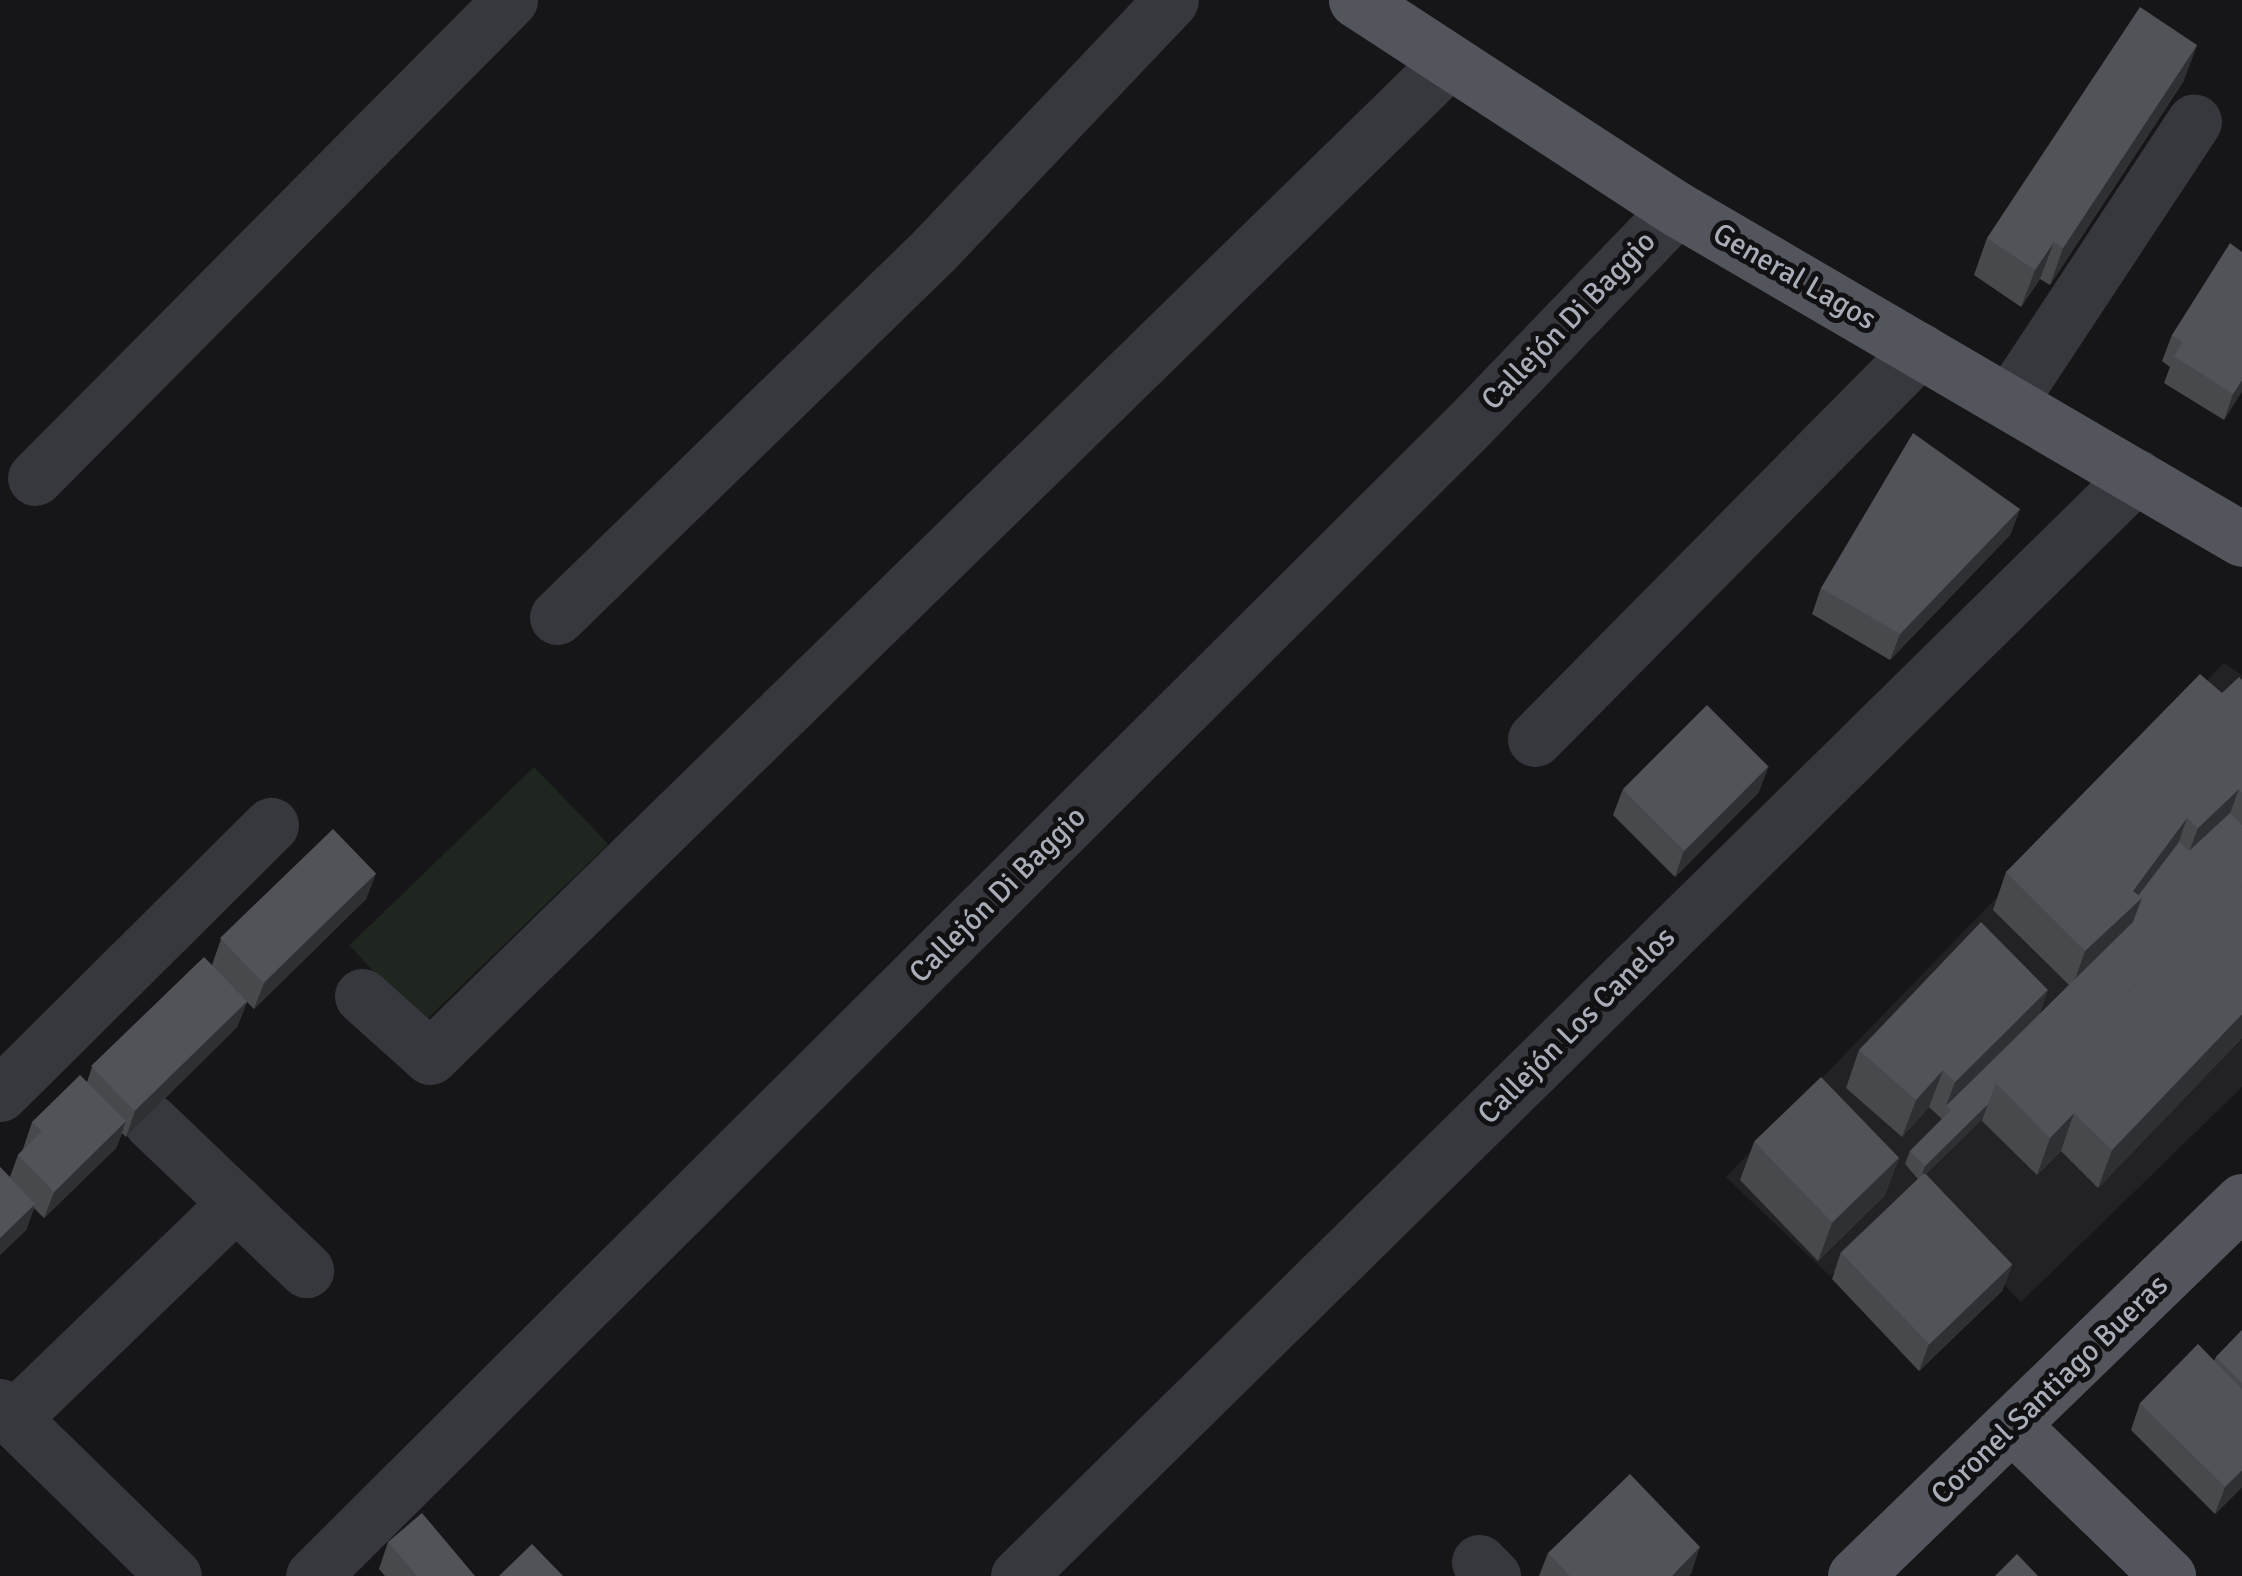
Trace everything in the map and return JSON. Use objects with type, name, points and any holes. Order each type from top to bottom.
[{"type":"main road","name":"General Lagos","points":[[1356,0],[1676,209],[2242,539]]},
{"type":"main road","name":"Coronel Santiago Bueras","points":[[1855,1576],[2014,1428],[2242,1202]]},
{"type":"main road","points":[[2014,1428],[2168,1576]]},
{"type":"street","points":[[35,478],[510,0]]},
{"type":"street","points":[[557,617],[934,250],[1171,0]]},
{"type":"street","points":[[362,996],[430,1057],[1447,62]]},
{"type":"street","points":[[2010,402],[2194,121]]},
{"type":"street","name":"Callejón Di Baggio","points":[[314,1576],[1466,428],[1676,209]]},
{"type":"street","points":[[1535,739],[1920,350]]},
{"type":"street","name":"Callejón Los Canelos","points":[[1018,1576],[2136,476]]},
{"type":"street","points":[[0,1094],[271,824]]},
{"type":"street","points":[[150,1121],[306,1270]]},
{"type":"street","points":[[174,1576],[6,1412],[236,1203]]},
{"type":"shaded area","points":[[2224,663],[2242,675],[2242,1087],[2021,1302],[1917,1196],[1830,1276],[1726,1177]]},
{"type":"shaded area","points":[[534,767],[608,844],[423,1022],[349,946]]},
{"type":"building","points":[[2140,7],[2197,45],[2063,248],[2054,242],[2035,270],[1987,238]]},
{"type":"building","points":[[2230,243],[2242,252],[2242,380],[2233,394],[2174,356],[2183,342],[2172,335]]},
{"type":"building","points":[[1913,433],[2020,509],[1900,634],[1821,588]]},
{"type":"building","points":[[2200,674],[2222,693],[2239,677],[2242,680],[2242,793],[2239,789],[2198,828],[2187,818],[2133,891],[2142,898],[2085,951],[2006,872]]},
{"type":"building","points":[[1707,705],[1769,767],[1684,851],[1623,789]]},
{"type":"building","points":[[2230,813],[2242,825],[2242,886],[2087,1030],[2067,1011],[1996,1083],[1988,1104],[1925,1166],[1910,1151],[1951,1110],[1946,1106],[2133,922],[2142,898],[2138,896],[2179,842],[2189,851]]},
{"type":"building","points":[[333,829],[376,874],[263,983],[220,938]]},
{"type":"building","points":[[2242,886],[2242,1014],[2112,1150],[2074,1113],[2050,1138],[1996,1083],[2067,1011],[2087,1030]]},
{"type":"building","points":[[1981,922],[2048,990],[1955,1082],[1943,1070],[1916,1100],[1859,1050]]},
{"type":"building","points":[[204,957],[247,1002],[134,1111],[91,1066]]},
{"type":"building","points":[[80,1075],[126,1121],[54,1192],[18,1155],[42,1131],[32,1122]]},
{"type":"building","points":[[1821,1077],[1899,1158],[1832,1222],[1754,1142]]},
{"type":"building","points":[[0,1167],[35,1204],[0,1238]]},
{"type":"building","points":[[1924,1173],[2012,1264],[1929,1344],[1841,1253]]},
{"type":"building","points":[[2242,1330],[2242,1383],[2216,1357]]},
{"type":"building","points":[[2198,1344],[2242,1389],[2242,1470],[2225,1487],[2140,1403]]},
{"type":"building","points":[[1630,1474],[1700,1547],[1672,1576],[1570,1576],[1548,1553]]},
{"type":"building","points":[[422,1513],[475,1576],[417,1576],[388,1542]]},
{"type":"building","points":[[532,1544],[563,1576],[499,1576]]},
{"type":"building","points":[[2017,1554],[2038,1576],[1995,1576]]}]
